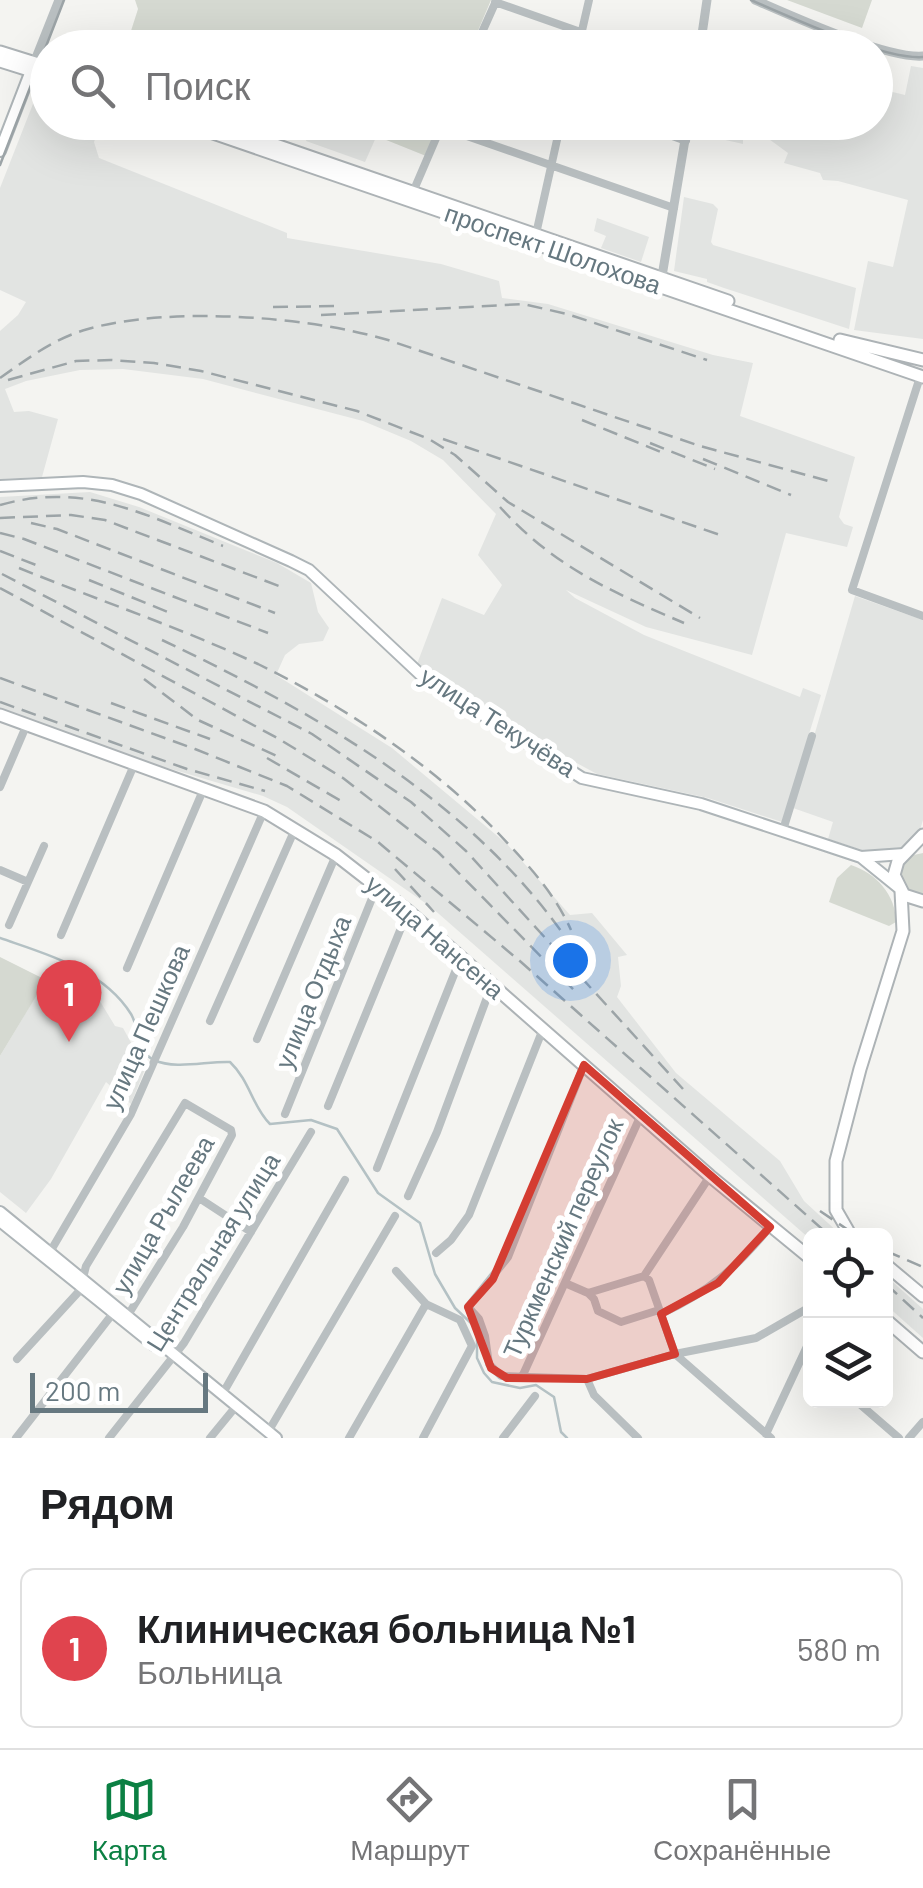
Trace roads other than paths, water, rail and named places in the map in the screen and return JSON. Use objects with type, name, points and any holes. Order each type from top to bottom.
[{"type":"main road","points":[[0,52],[30,66]]},
{"type":"main road","points":[[0,61],[30,67]]},
{"type":"main road","points":[[0,151],[30,72]]},
{"type":"main road","name":"проспект Шолохова","points":[[236,140],[862,347],[923,360]]},
{"type":"main road","name":"проспект Шолохова","points":[[261,140],[536,234],[922,377]]},
{"type":"main road","name":"улица Текучёва","points":[[0,486],[83,482],[112,485],[208,524],[308,570],[422,676],[582,778],[701,804],[784,830],[861,857],[899,889]]},
{"type":"main road","name":"улица Нансена","points":[[0,715],[204,788],[296,828],[378,885],[803,1253]]},
{"type":"main road","points":[[903,931],[895,868],[923,835]]},
{"type":"main road","name":"улица Текучёва","points":[[861,857],[912,851]]},
{"type":"main road","points":[[846,1228],[836,1210],[836,1161],[903,931],[923,904],[899,889]]},
{"type":"main road","points":[[0,1212],[114,1312],[222,1393],[270,1436]]},
{"type":"main road","points":[[0,1222],[128,1315],[233,1410],[270,1436]]},
{"type":"main road","points":[[893,1271],[923,1296]]},
{"type":"main road","points":[[893,1326],[923,1352]]},
{"type":"street","points":[[47,30],[59,0]]},
{"type":"street","points":[[581,30],[588,0]]},
{"type":"street","points":[[702,30],[706,0]]},
{"type":"street","points":[[755,0],[828,30]]},
{"type":"street","points":[[484,30],[496,1],[576,30]]},
{"type":"street","points":[[893,48],[920,56]]},
{"type":"street","points":[[412,192],[435,140]]},
{"type":"street","points":[[483,140],[674,208]]},
{"type":"street","points":[[536,234],[557,140]]},
{"type":"street","points":[[662,282],[686,140]]},
{"type":"street","points":[[922,377],[852,590],[923,616]]},
{"type":"street","points":[[0,787],[3,770],[27,724]]},
{"type":"street","points":[[784,830],[812,736]]},
{"type":"street","points":[[61,935],[134,765]]},
{"type":"street","points":[[127,968],[204,788]]},
{"type":"street","name":"улица Пешкова","points":[[50,1252],[131,1114],[264,811]]},
{"type":"street","points":[[210,1021],[296,828]]},
{"type":"street","points":[[9,925],[44,846]]},
{"type":"street","points":[[257,1039],[336,855]]},
{"type":"street","points":[[0,870],[28,882]]},
{"type":"street","name":"улица Отдыха","points":[[286,1114],[378,885]]},
{"type":"street","points":[[328,1106],[408,911]]},
{"type":"street","points":[[377,1168],[461,957]]},
{"type":"street","points":[[408,1196],[437,1132],[492,984]]},
{"type":"street","points":[[436,1253],[469,1215],[542,1030]]},
{"type":"street","points":[[584,1065],[508,1257],[468,1307],[482,1328],[491,1368],[507,1378],[588,1378],[675,1354],[756,1338],[803,1311]]},
{"type":"street","name":"улица Рылеева","points":[[83,1282],[86,1266],[185,1102],[231,1130],[200,1198],[128,1315]]},
{"type":"street","name":"Туркменский переулок","points":[[522,1377],[640,1114]]},
{"type":"street","name":"Центральная улица","points":[[110,1438],[175,1357],[311,1132]]},
{"type":"street","points":[[588,1293],[644,1276],[710,1176]]},
{"type":"street","points":[[222,1393],[345,1180]]},
{"type":"street","points":[[200,1198],[251,1232]]},
{"type":"street","points":[[270,1436],[395,1216]]},
{"type":"street","points":[[565,1283],[588,1293],[598,1312],[621,1322],[660,1312],[718,1283],[770,1227]]},
{"type":"street","points":[[396,1272],[426,1304],[460,1320],[471,1337],[470,1354],[423,1438]]},
{"type":"street","points":[[644,1276],[649,1280],[675,1354],[767,1436],[803,1367]]},
{"type":"street","points":[[17,1359],[83,1282]]},
{"type":"street","points":[[348,1438],[426,1304]]},
{"type":"street","points":[[16,1438],[114,1312]]},
{"type":"street","points":[[588,1378],[594,1395],[638,1438]]},
{"type":"street","points":[[503,1438],[536,1396]]},
{"type":"street","points":[[864,1408],[899,1438]]},
{"type":"street","points":[[210,1438],[233,1410]]},
{"type":"street","points":[[909,1438],[923,1422]]},
{"type":"waterway","points":[[0,938],[72,965],[105,985],[131,1014],[143,1051],[154,1060],[181,1065],[230,1062],[270,1124],[311,1120],[337,1129],[378,1193],[420,1223],[435,1274],[455,1308],[477,1334],[477,1358],[484,1373],[492,1382],[520,1388],[536,1385],[554,1397],[561,1432],[567,1438]]},
{"type":"tram line","points":[[52,30],[64,0]]},
{"type":"tram line","points":[[751,0],[823,30]]},
{"type":"tram line","points":[[893,54],[923,57]]},
{"type":"tram line","points":[[0,165],[30,88]]},
{"type":"railway","points":[[321,315],[523,304],[567,314],[707,360]]},
{"type":"railway","points":[[273,307],[337,306]]},
{"type":"railway","points":[[0,378],[64,338],[121,322],[197,316],[279,320],[388,340],[700,446],[832,482]]},
{"type":"railway","points":[[8,380],[76,361],[154,363],[201,371],[357,411],[429,439],[455,455],[508,502],[700,618]]},
{"type":"railway","points":[[582,420],[661,452]]},
{"type":"railway","points":[[443,439],[720,535]]},
{"type":"railway","points":[[650,443],[715,469]]},
{"type":"railway","points":[[703,459],[791,495]]},
{"type":"railway","points":[[0,505],[60,497],[88,499],[141,513],[223,546]]},
{"type":"railway","points":[[500,507],[541,546],[585,576],[684,623]]},
{"type":"railway","points":[[0,518],[71,515],[105,520],[279,586]]},
{"type":"railway","points":[[31,523],[57,529],[275,613]]},
{"type":"railway","points":[[0,533],[268,633]]},
{"type":"railway","points":[[0,551],[36,565]]},
{"type":"railway","points":[[19,568],[229,651],[355,718],[446,784],[499,834],[539,879],[571,930]]},
{"type":"railway","points":[[2,574],[312,734],[411,802],[466,851],[683,1089]]},
{"type":"railway","points":[[89,580],[168,612]]},
{"type":"railway","points":[[0,588],[279,739],[343,778],[438,852],[574,990]]},
{"type":"railway","points":[[162,640],[279,700],[393,770],[494,854],[539,902],[578,956]]},
{"type":"railway","points":[[0,678],[287,786],[378,842],[521,962],[821,1228]]},
{"type":"railway","points":[[144,679],[198,720],[281,758]]},
{"type":"railway","points":[[0,702],[187,769],[265,791]]},
{"type":"railway","points":[[111,703],[210,739]]},
{"type":"railway","points":[[267,758],[341,801]]},
{"type":"railway","points":[[395,869],[434,912]]},
{"type":"railway","points":[[820,1211],[845,1228]]},
{"type":"railway","points":[[893,1254],[923,1267]]},
{"type":"railway","points":[[893,1290],[923,1318]]},
{"type":"place","name":"Клиническая больница №1","points":[[69,1042]]}]
